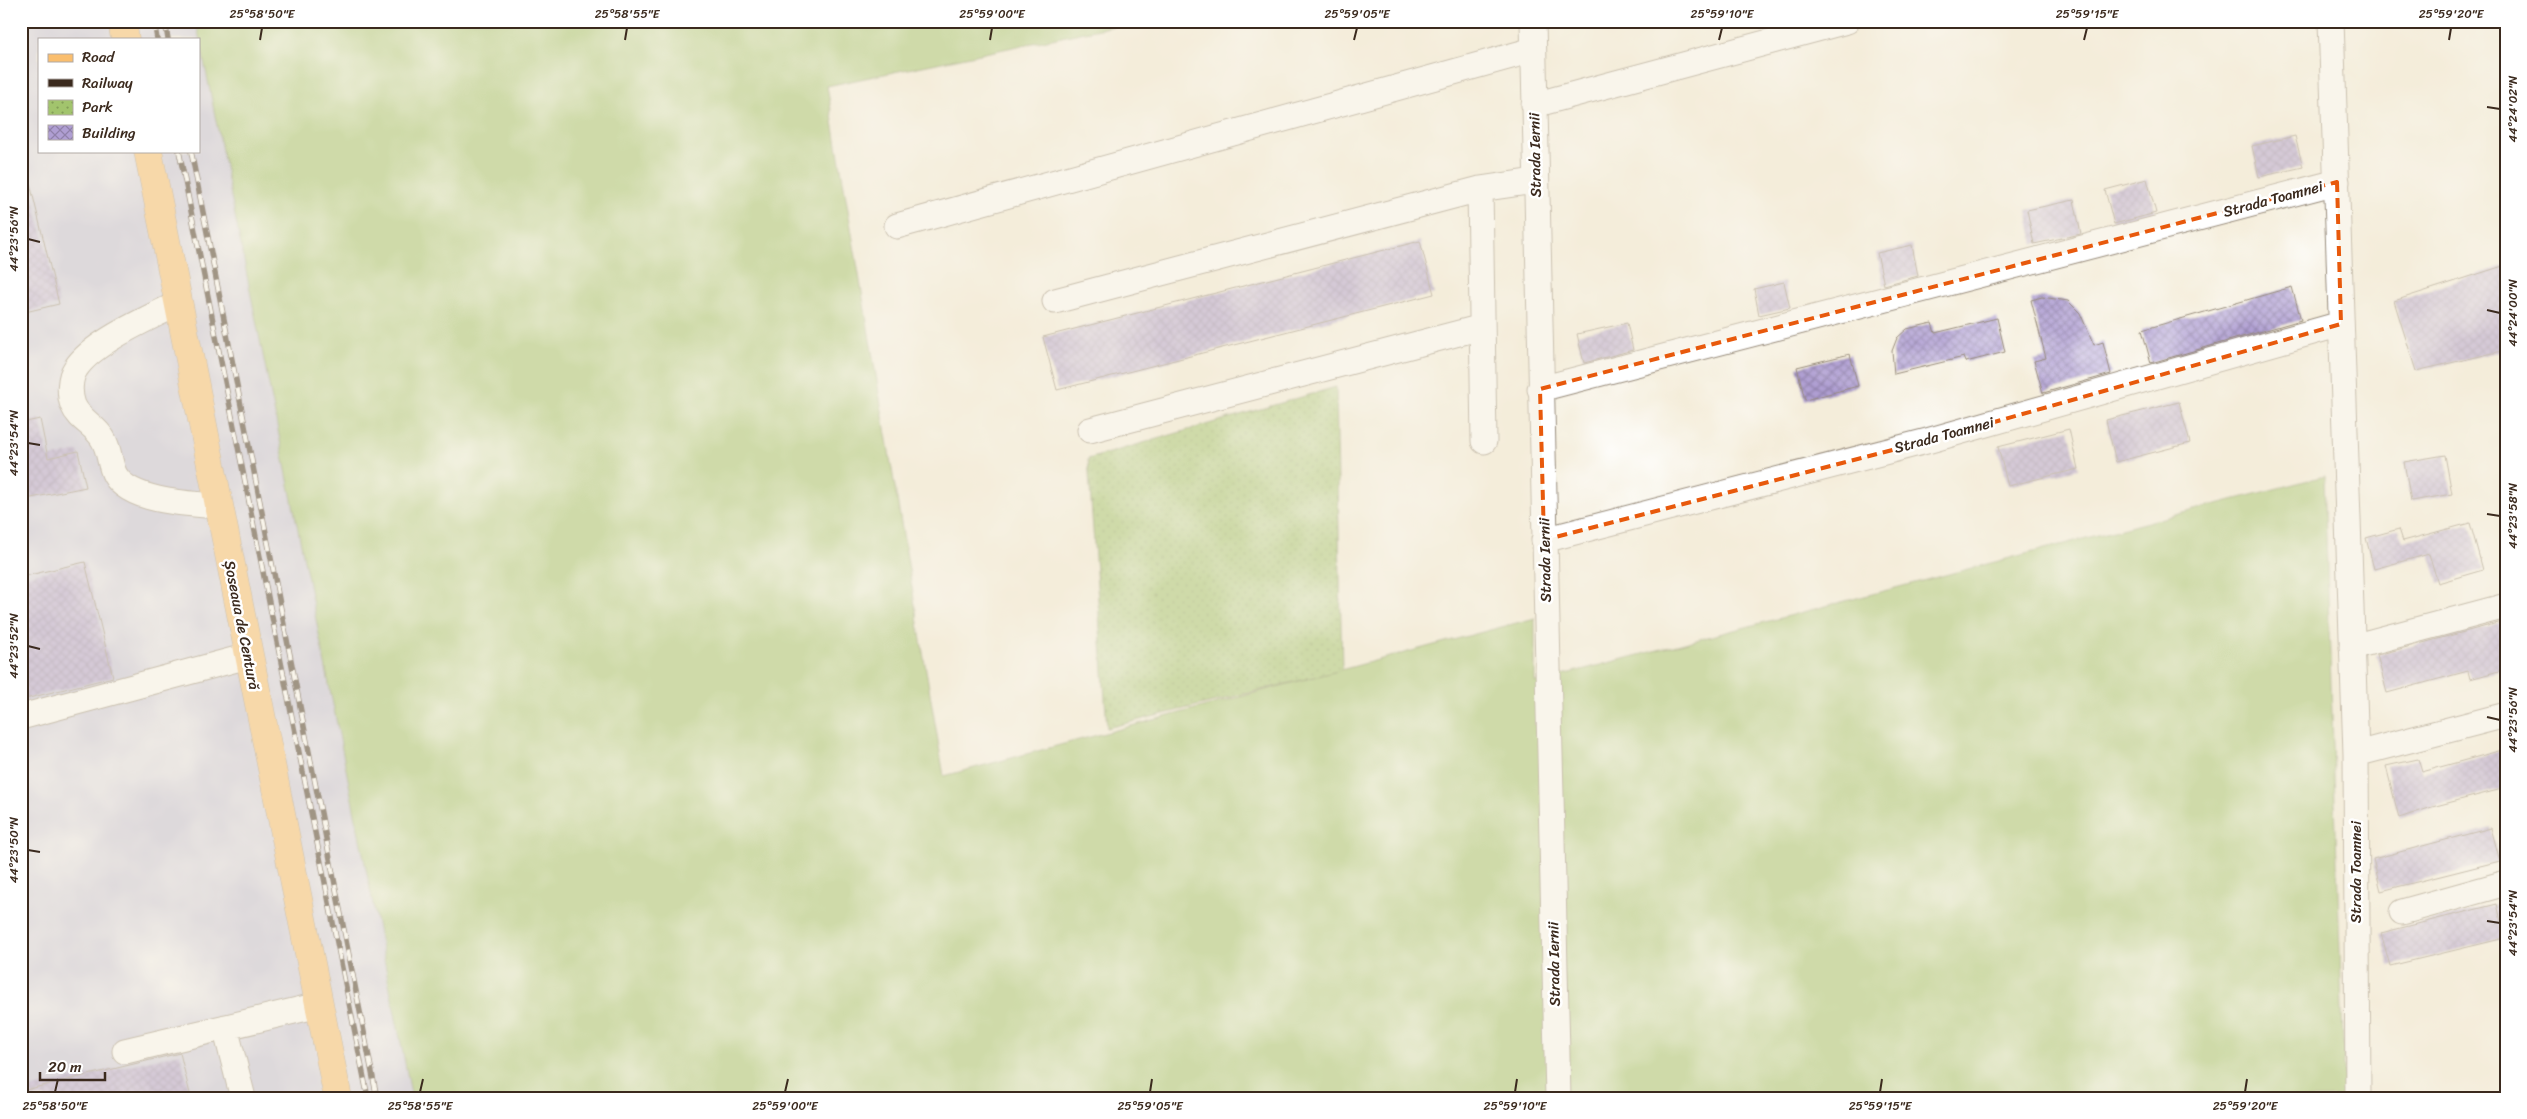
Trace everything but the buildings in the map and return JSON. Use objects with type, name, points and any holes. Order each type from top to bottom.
[{"type":"main road","points":[[122,21],[125,38]]},
{"type":"main road","name":"Șoseaua de Centură","points":[[148,152],[338,1098]]},
{"type":"street","name":"Strada Iernii","points":[[1533,21],[1535,181],[1558,1098]]},
{"type":"street","points":[[1534,105],[1847,21]]},
{"type":"street","name":"Strada Toamnei","points":[[2331,21],[2356,754],[2358,1098]]},
{"type":"street","points":[[897,226],[1533,50]]},
{"type":"street","points":[[1055,300],[1480,189],[1535,181]]},
{"type":"street","name":"Strada Toamnei","points":[[1540,389],[2337,182]]},
{"type":"street","points":[[1480,189],[1484,441]]},
{"type":"street","points":[[178,303],[120,333],[81,363],[75,368],[70,388],[78,415],[103,438],[116,477],[128,488],[178,503],[218,506]]},
{"type":"street","name":"Strada Toamnei","points":[[1544,540],[1927,441],[2341,324]]},
{"type":"street","points":[[1090,430],[1482,328]]},
{"type":"street","points":[[2352,647],[2506,606]]},
{"type":"street","points":[[21,716],[248,656]]},
{"type":"street","points":[[2356,754],[2506,715]]},
{"type":"street","points":[[2402,912],[2506,883]]},
{"type":"street","points":[[125,1050],[319,1005]]},
{"type":"street","points":[[225,1027],[243,1098]]},
{"type":"highlighted area","points":[[2337,182],[2341,324],[1927,441],[1544,540],[1540,389]]},
{"type":"shaded area","points":[[21,21],[196,21],[199,38],[38,38],[38,152],[200,152],[200,41],[412,1098],[21,1098]]},
{"type":"green space","points":[[196,21],[1138,21],[827,86],[944,776],[1535,618],[1535,682],[2324,476],[2345,1098],[412,1098]]},
{"type":"green space","points":[[1336,387],[1342,670],[1107,728],[1088,459]]},
{"type":"railway","points":[[154,21],[157,38]]},
{"type":"railway","points":[[165,21],[168,38]]},
{"type":"railway","points":[[179,152],[368,1098]]},
{"type":"railway","points":[[191,152],[377,1098]]}]
